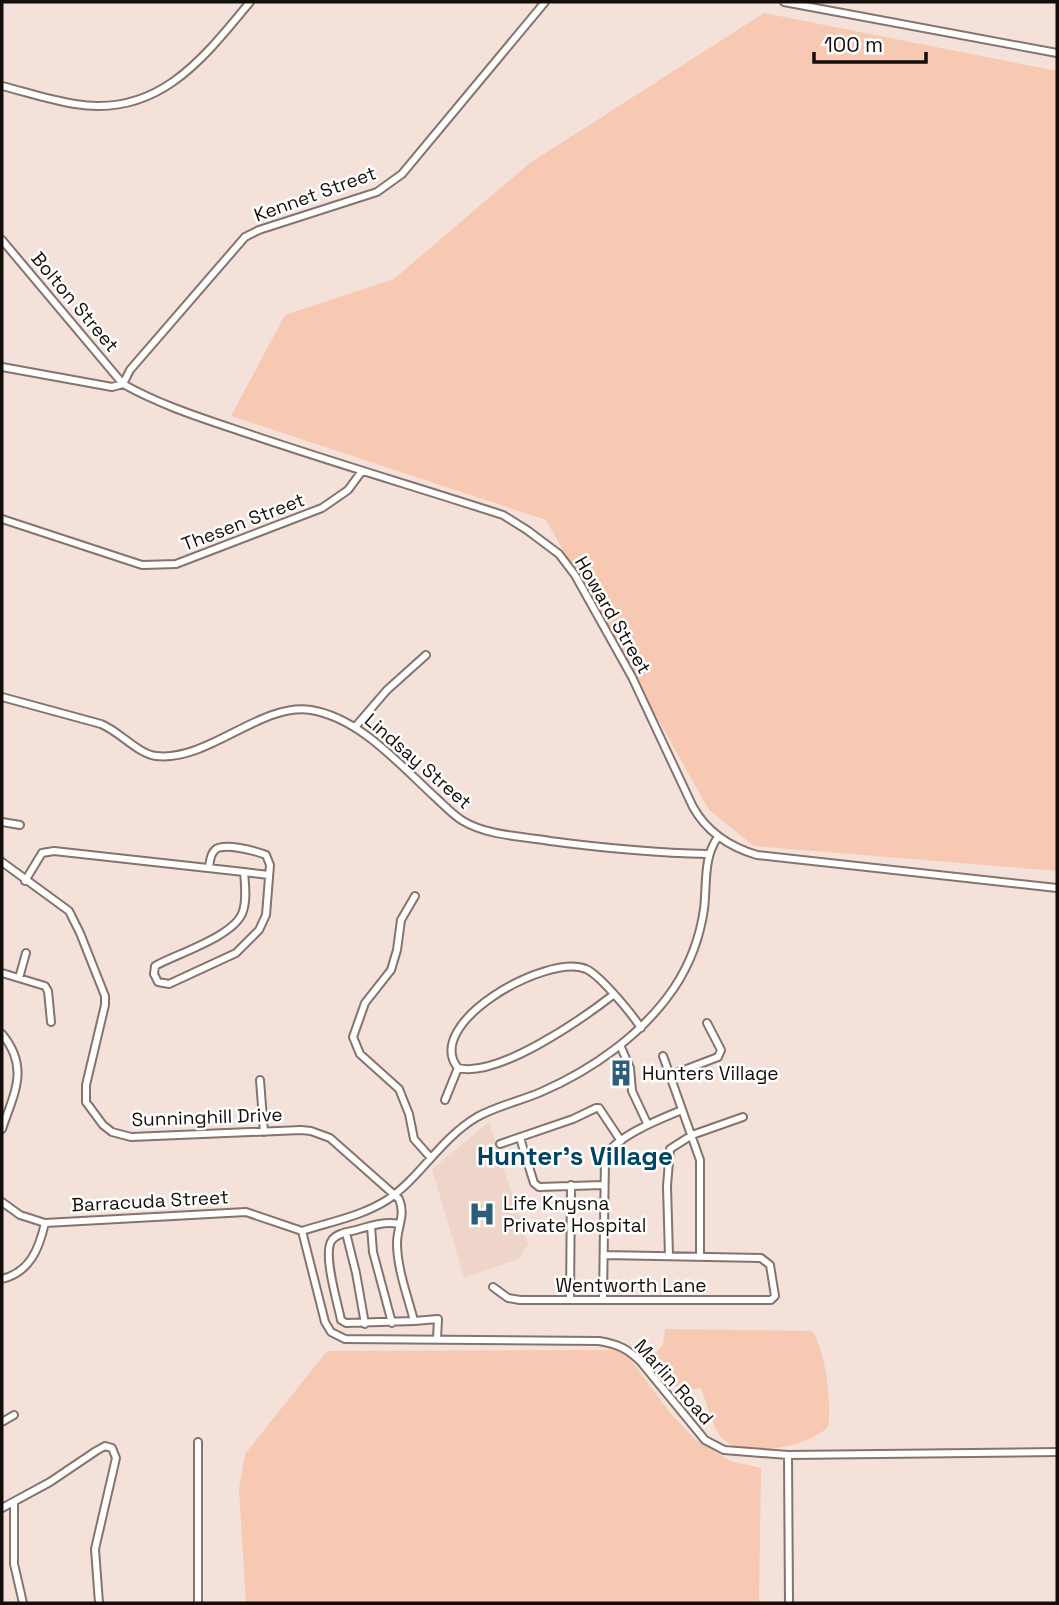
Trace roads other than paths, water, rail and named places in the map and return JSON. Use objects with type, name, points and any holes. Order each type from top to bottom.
[{"type":"street","points":[[2,86],[74,104],[97,106],[116,104],[160,91],[182,76],[209,50],[250,2]]},
{"type":"street","name":"Kennet Street","points":[[123,384],[130,370],[245,237],[259,230],[377,192],[402,174],[545,2]]},
{"type":"street","points":[[785,2],[1057,52]]},
{"type":"street","name":"Bolton Street","points":[[2,240],[123,384]]},
{"type":"street","name":"Howard Street","points":[[2,366],[112,387],[123,384],[147,398],[186,412],[503,515],[527,530],[559,554],[582,585],[632,677],[698,817],[718,837],[748,852],[775,858],[1057,888]]},
{"type":"street","name":"Thesen Street","points":[[2,519],[142,565],[176,564],[322,508],[348,489],[362,471]]},
{"type":"street","points":[[356,726],[387,690],[426,655]]},
{"type":"street","name":"Lindsay Street","points":[[2,697],[101,724],[146,753],[156,756],[175,754],[210,744],[288,711],[313,710],[356,726],[456,816],[480,829],[617,850],[709,854]]},
{"type":"street","points":[[2,822],[20,825]]},
{"type":"street","points":[[302,1231],[373,1208],[395,1194],[455,1132],[480,1115],[560,1083],[620,1045],[641,1028],[674,988],[694,950],[704,909],[709,854],[718,837]]},
{"type":"street","points":[[209,867],[215,850],[221,847],[267,855],[270,865],[265,920],[242,948],[178,981],[169,984],[158,982],[154,974],[155,966],[229,928],[240,918],[244,908],[244,872]]},
{"type":"street","points":[[25,881],[42,853],[51,851],[269,875]]},
{"type":"street","name":"Sunninghill Drive","points":[[2,862],[69,911],[86,946],[105,996],[86,1102],[103,1125],[122,1136],[145,1138],[301,1130],[321,1133],[395,1194]]},
{"type":"street","points":[[415,896],[401,920],[391,970],[365,1003],[353,1037],[360,1054],[399,1089],[409,1114],[414,1139],[430,1157]]},
{"type":"street","points":[[19,978],[26,953]]},
{"type":"street","points":[[613,995],[537,1047],[517,1056],[472,1070],[458,1068],[453,1062],[451,1050],[457,1031],[496,994],[520,980],[566,967],[581,967],[595,974],[631,1012],[641,1028]]},
{"type":"street","points":[[2,973],[44,986],[48,991],[51,1022]]},
{"type":"street","points":[[671,1075],[718,1057],[720,1051],[707,1023]]},
{"type":"street","points":[[2,1034],[16,1059],[19,1075],[2,1129]]},
{"type":"street","points":[[620,1045],[630,1068],[632,1091],[647,1123]]},
{"type":"street","points":[[604,1255],[700,1256],[701,1165],[663,1056]]},
{"type":"street","points":[[445,1100],[458,1068]]},
{"type":"street","points":[[260,1080],[264,1132]]},
{"type":"street","points":[[500,1144],[596,1108],[606,1115],[621,1141]]},
{"type":"street","points":[[603,1299],[605,1157],[610,1149],[647,1123],[682,1110]]},
{"type":"street","points":[[668,1256],[668,1156],[673,1146],[692,1135],[743,1117]]},
{"type":"street","points":[[520,1138],[536,1185],[603,1185]]},
{"type":"street","points":[[570,1300],[571,1185]]},
{"type":"street","points":[[395,1194],[402,1210],[397,1246],[414,1321]]},
{"type":"street","name":"Barracuda Street","points":[[2,1202],[20,1215],[45,1223],[246,1212],[302,1231]]},
{"type":"street","points":[[2,1279],[19,1272],[33,1258],[40,1246],[45,1223]]},
{"type":"street","points":[[399,1224],[370,1226],[332,1240],[327,1251],[343,1322],[365,1324],[438,1319],[437,1339]]},
{"type":"street","points":[[370,1226],[373,1252],[392,1323]]},
{"type":"street","name":"Marlin Road","points":[[302,1231],[325,1322],[331,1332],[345,1339],[600,1341],[618,1344],[641,1362],[705,1440],[724,1450],[788,1455],[1057,1452]]},
{"type":"street","points":[[346,1233],[365,1324]]},
{"type":"street","name":"Wentworth Lane","points":[[494,1287],[513,1299],[771,1300],[776,1293],[767,1261],[759,1258],[700,1256]]},
{"type":"street","points":[[2,1422],[15,1415]]},
{"type":"street","points":[[198,1442],[198,1603]]},
{"type":"street","points":[[2,1508],[106,1446],[112,1448],[116,1458],[96,1549],[99,1603]]},
{"type":"street","points":[[788,1455],[789,1603]]},
{"type":"street","points":[[14,1503],[14,1564],[23,1603]]},
{"type":"place","name":"Hunters Village","points":[[621,1073]]},
{"type":"place","name":"Life Knysna Private Hospital","points":[[482,1214]]},
{"type":"district","name":"Hunter's Village","points":[[575,1156]]}]
